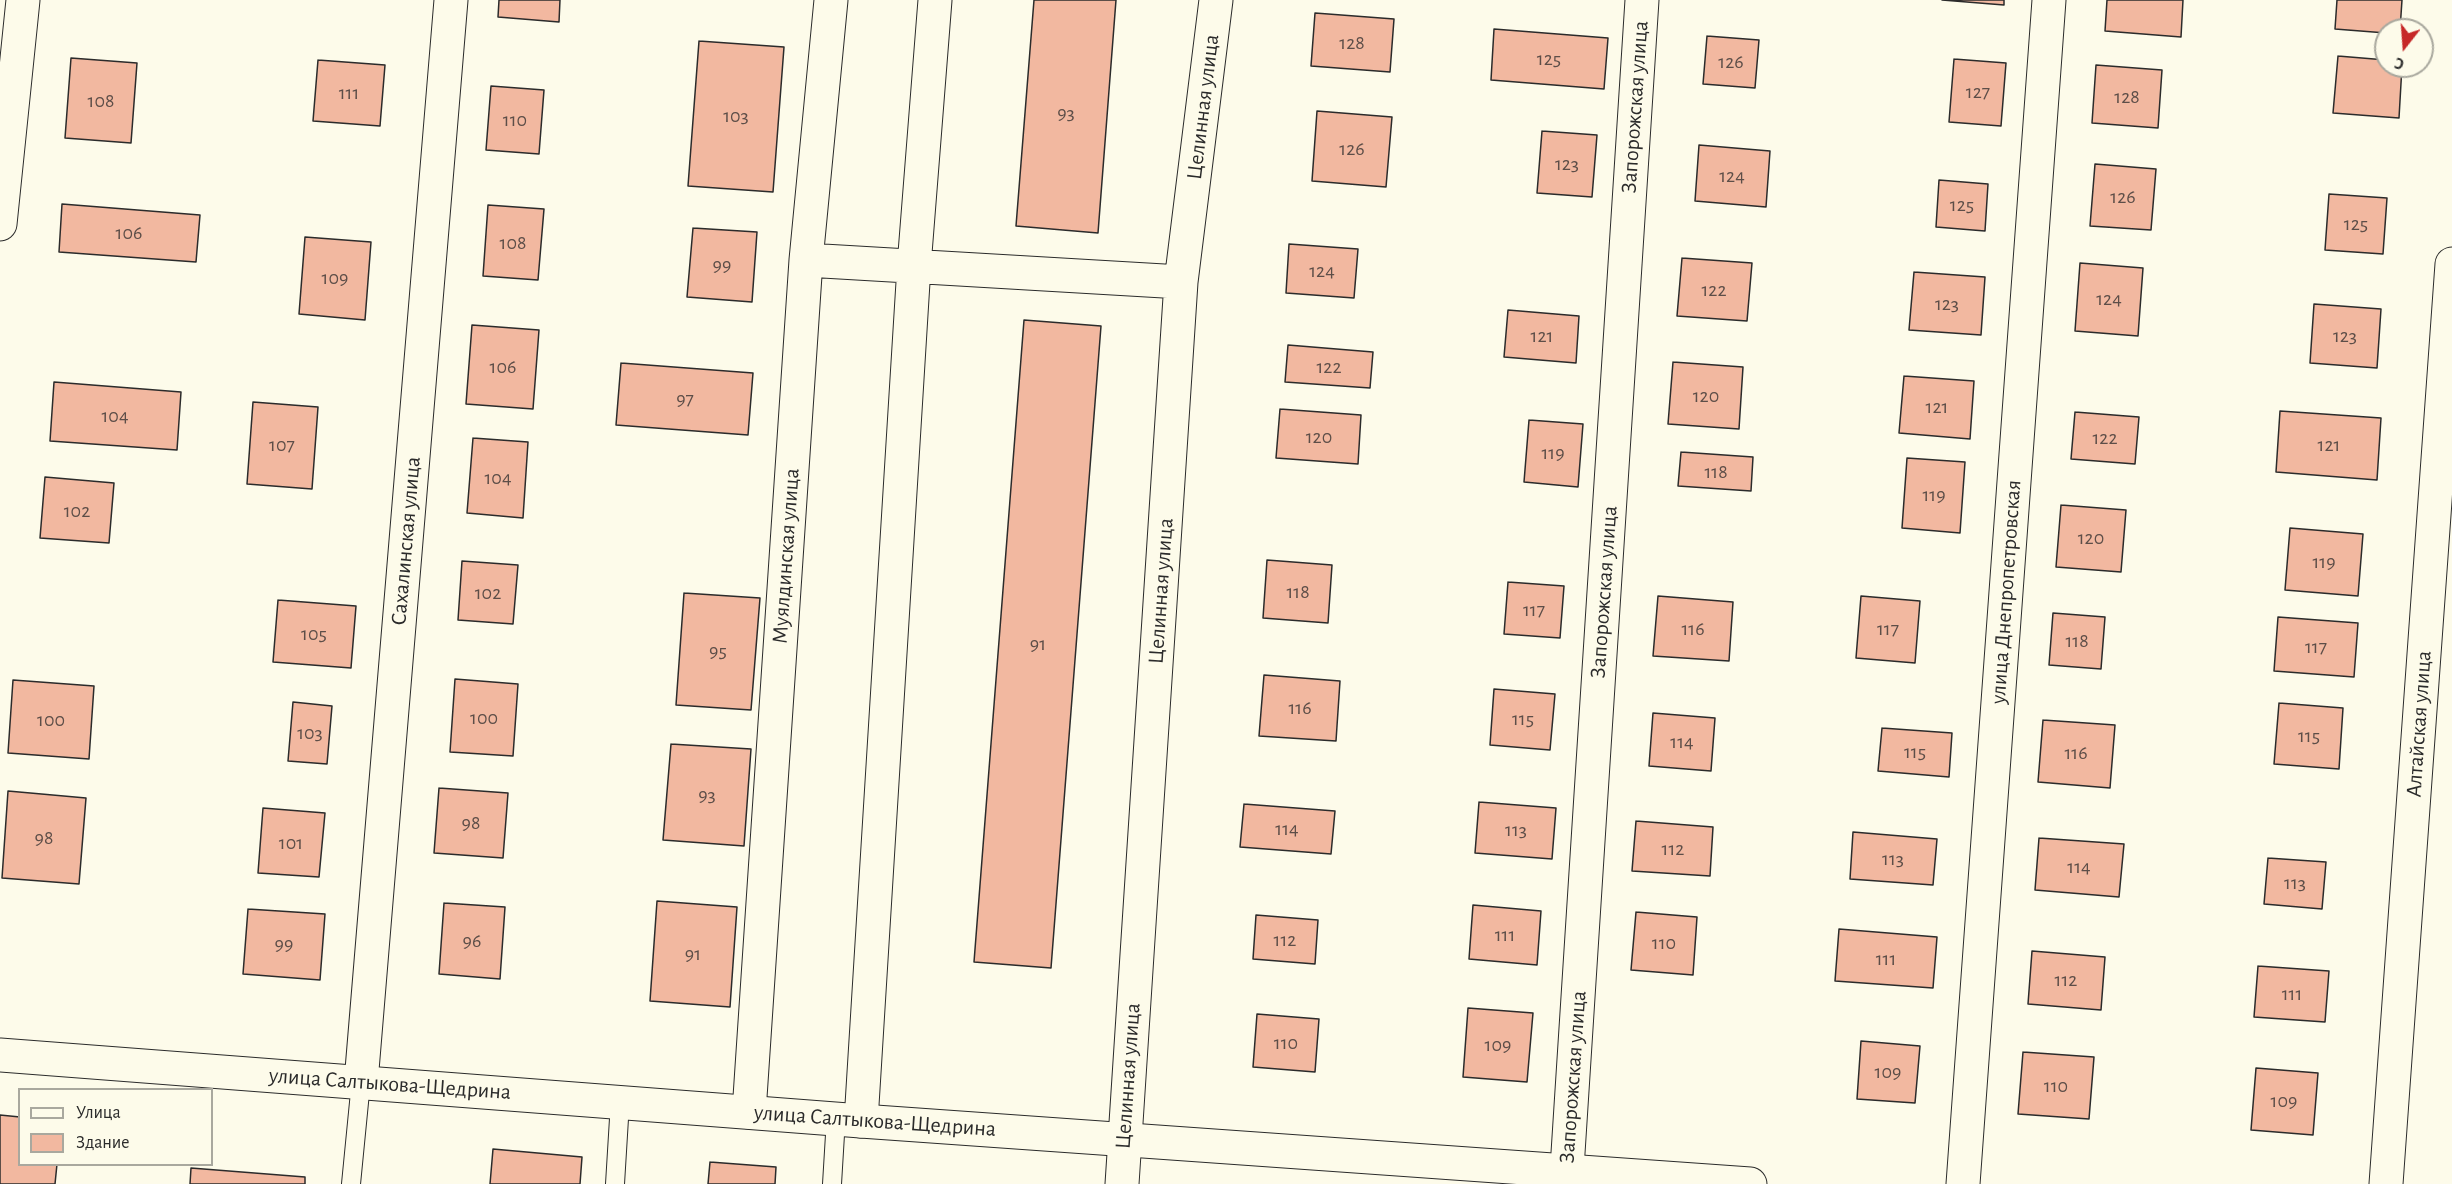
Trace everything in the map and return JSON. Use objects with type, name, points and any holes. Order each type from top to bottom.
[{"type":"street","points":[[0,224],[23,0]]},
{"type":"street","name":"Сахалинская улица","points":[[361,1082],[451,0]]},
{"type":"street","name":"Муялдинская улица","points":[[749,1112],[806,260],[831,0]]},
{"type":"street","points":[[848,1119],[935,0]]},
{"type":"street","name":"Целинная улица","points":[[1122,1184],[1181,282],[1216,0]]},
{"type":"street","name":"Запорожская улица","points":[[1566,1178],[1642,0]]},
{"type":"street","name":"улица Днепропетровская","points":[[1963,1184],[2049,0]]},
{"type":"street","points":[[806,260],[1181,282]]},
{"type":"street","name":"Алтайская улица","points":[[2386,1184],[2452,264]]},
{"type":"street","name":"улица Салтыкова-Щедрина","points":[[0,1054],[1124,1140],[1566,1178],[1750,1184]]},
{"type":"lane","points":[[351,1184],[361,1082]]},
{"type":"lane","points":[[615,1184],[620,1102]]},
{"type":"lane","points":[[832,1184],[848,1119]]},
{"type":"building","points":[[499,0],[560,0],[559,22],[498,17]]},
{"type":"building","points":[[1034,0],[1116,0],[1098,233],[1016,226]]},
{"type":"building","points":[[1942,0],[2004,0],[2004,5]]},
{"type":"building","points":[[2107,0],[2183,0],[2181,37],[2105,31]]},
{"type":"building","points":[[2337,0],[2402,0],[2401,18],[2374,18],[2374,32],[2335,29]]},
{"type":"building","points":[[1315,13],[1394,19],[1390,72],[1311,66]]},
{"type":"building","points":[[1494,29],[1608,38],[1604,89],[1491,80]]},
{"type":"building","points":[[1707,36],[1759,40],[1755,88],[1703,84]]},
{"type":"building","points":[[699,41],[784,47],[773,192],[688,186]]},
{"type":"building","points":[[2338,56],[2374,59],[2374,78],[2401,78],[2399,118],[2333,113]]},
{"type":"building","points":[[71,58],[137,63],[131,143],[65,138]]},
{"type":"building","points":[[1954,59],[2006,63],[2001,126],[1949,122]]},
{"type":"building","points":[[318,60],[385,65],[380,126],[313,121]]},
{"type":"building","points":[[2096,65],[2162,70],[2158,128],[2092,123]]},
{"type":"building","points":[[491,86],[544,90],[539,154],[486,150]]},
{"type":"building","points":[[1317,111],[1392,117],[1386,187],[1312,181]]},
{"type":"building","points":[[1542,131],[1597,135],[1592,197],[1537,193]]},
{"type":"building","points":[[1699,145],[1770,151],[1766,207],[1695,201]]},
{"type":"building","points":[[2095,164],[2156,169],[2151,230],[2090,226]]},
{"type":"building","points":[[1939,180],[1988,184],[1985,231],[1936,227]]},
{"type":"building","points":[[2329,194],[2387,198],[2383,254],[2325,250]]},
{"type":"building","points":[[62,204],[200,215],[196,262],[59,252]]},
{"type":"building","points":[[488,205],[544,209],[538,280],[483,276]]},
{"type":"building","points":[[693,228],[757,232],[752,302],[687,297]]},
{"type":"building","points":[[305,237],[371,242],[365,320],[299,314]]},
{"type":"building","points":[[1289,244],[1358,249],[1354,298],[1286,293]]},
{"type":"building","points":[[1682,258],[1752,263],[1747,321],[1677,316]]},
{"type":"building","points":[[2080,263],[2143,268],[2138,336],[2075,331]]},
{"type":"building","points":[[1914,272],[1985,277],[1981,335],[1909,330]]},
{"type":"building","points":[[2314,304],[2381,309],[2377,368],[2310,363]]},
{"type":"building","points":[[1508,310],[1579,316],[1576,363],[1504,357]]},
{"type":"building","points":[[1024,320],[1101,326],[1051,968],[974,962]]},
{"type":"building","points":[[472,325],[539,330],[533,409],[466,404]]},
{"type":"building","points":[[1288,345],[1373,352],[1370,388],[1285,382]]},
{"type":"building","points":[[1673,362],[1743,367],[1739,429],[1668,424]]},
{"type":"building","points":[[621,363],[753,373],[748,435],[616,425]]},
{"type":"building","points":[[1904,376],[1974,381],[1970,439],[1899,433]]},
{"type":"building","points":[[54,382],[181,392],[177,450],[50,441]]},
{"type":"building","points":[[253,402],[318,407],[312,489],[247,484]]},
{"type":"building","points":[[1280,409],[1361,415],[1358,464],[1276,458]]},
{"type":"building","points":[[2280,411],[2381,418],[2377,480],[2276,472]]},
{"type":"building","points":[[2075,412],[2139,417],[2135,464],[2071,459]]},
{"type":"building","points":[[1529,420],[1583,424],[1578,487],[1524,482]]},
{"type":"building","points":[[473,438],[528,442],[523,518],[467,513]]},
{"type":"building","points":[[1681,452],[1753,457],[1751,491],[1678,486]]},
{"type":"building","points":[[1907,458],[1965,462],[1960,533],[1902,528]]},
{"type":"building","points":[[45,477],[114,483],[109,543],[40,538]]},
{"type":"building","points":[[2061,505],[2126,510],[2121,572],[2056,567]]},
{"type":"building","points":[[2290,528],[2363,534],[2358,596],[2285,590]]},
{"type":"building","points":[[1267,560],[1332,565],[1328,623],[1263,618]]},
{"type":"building","points":[[462,561],[518,565],[513,624],[458,620]]},
{"type":"building","points":[[1508,582],[1564,586],[1560,638],[1504,634]]},
{"type":"building","points":[[684,593],[760,598],[751,710],[676,705]]},
{"type":"building","points":[[1658,596],[1733,602],[1729,661],[1653,656]]},
{"type":"building","points":[[1861,596],[1920,601],[1915,663],[1856,658]]},
{"type":"building","points":[[278,600],[356,606],[351,668],[273,662]]},
{"type":"building","points":[[2053,613],[2105,617],[2101,669],[2049,665]]},
{"type":"building","points":[[2278,617],[2358,623],[2354,677],[2274,671]]},
{"type":"building","points":[[1264,675],[1340,681],[1336,741],[1259,736]]},
{"type":"building","points":[[455,679],[518,684],[513,756],[450,752]]},
{"type":"building","points":[[13,680],[94,686],[89,759],[8,753]]},
{"type":"building","points":[[1494,689],[1555,694],[1550,750],[1490,745]]},
{"type":"building","points":[[293,702],[332,706],[327,764],[288,761]]},
{"type":"building","points":[[2279,703],[2343,708],[2339,769],[2274,764]]},
{"type":"building","points":[[1653,713],[1715,718],[1711,771],[1649,766]]},
{"type":"building","points":[[2043,720],[2115,725],[2110,788],[2038,782]]},
{"type":"building","points":[[1882,728],[1952,733],[1949,777],[1878,771]]},
{"type":"building","points":[[671,744],[751,749],[744,846],[663,840]]},
{"type":"building","points":[[439,788],[508,793],[503,858],[434,853]]},
{"type":"building","points":[[8,791],[86,798],[79,884],[2,878]]},
{"type":"building","points":[[1479,802],[1556,808],[1552,859],[1475,853]]},
{"type":"building","points":[[1244,804],[1335,811],[1331,854],[1240,847]]},
{"type":"building","points":[[263,808],[325,813],[319,877],[258,873]]},
{"type":"building","points":[[1636,821],[1713,827],[1710,876],[1632,871]]},
{"type":"building","points":[[1853,832],[1937,839],[1933,885],[1850,879]]},
{"type":"building","points":[[2039,838],[2124,844],[2119,897],[2035,890]]},
{"type":"building","points":[[2268,858],[2326,862],[2322,909],[2264,904]]},
{"type":"building","points":[[657,901],[737,907],[730,1007],[650,1001]]},
{"type":"building","points":[[444,903],[505,907],[500,979],[439,974]]},
{"type":"building","points":[[1473,905],[1541,911],[1537,965],[1469,959]]},
{"type":"building","points":[[248,909],[325,914],[320,980],[243,974]]},
{"type":"building","points":[[1636,912],[1697,917],[1693,975],[1631,970]]},
{"type":"building","points":[[1256,915],[1318,920],[1315,964],[1253,959]]},
{"type":"building","points":[[1839,929],[1937,937],[1933,988],[1835,981]]},
{"type":"building","points":[[2032,951],[2105,957],[2101,1010],[2028,1004]]},
{"type":"building","points":[[2258,966],[2329,971],[2325,1022],[2254,1017]]},
{"type":"building","points":[[1468,1008],[1533,1013],[1527,1082],[1463,1077]]},
{"type":"building","points":[[1257,1014],[1319,1019],[1315,1072],[1253,1067]]},
{"type":"building","points":[[1861,1041],[1920,1046],[1915,1103],[1857,1099]]},
{"type":"building","points":[[2023,1052],[2094,1057],[2089,1119],[2018,1114]]},
{"type":"building","points":[[2256,1068],[2318,1073],[2313,1135],[2251,1130]]},
{"type":"building","points":[[0,1115],[18,1117],[18,1166],[57,1166],[55,1184],[0,1184]]},
{"type":"building","points":[[493,1149],[582,1157],[580,1184],[490,1184]]},
{"type":"building","points":[[710,1162],[776,1167],[775,1184],[708,1184]]},
{"type":"building","points":[[191,1168],[305,1177],[305,1184],[190,1184]]}]
